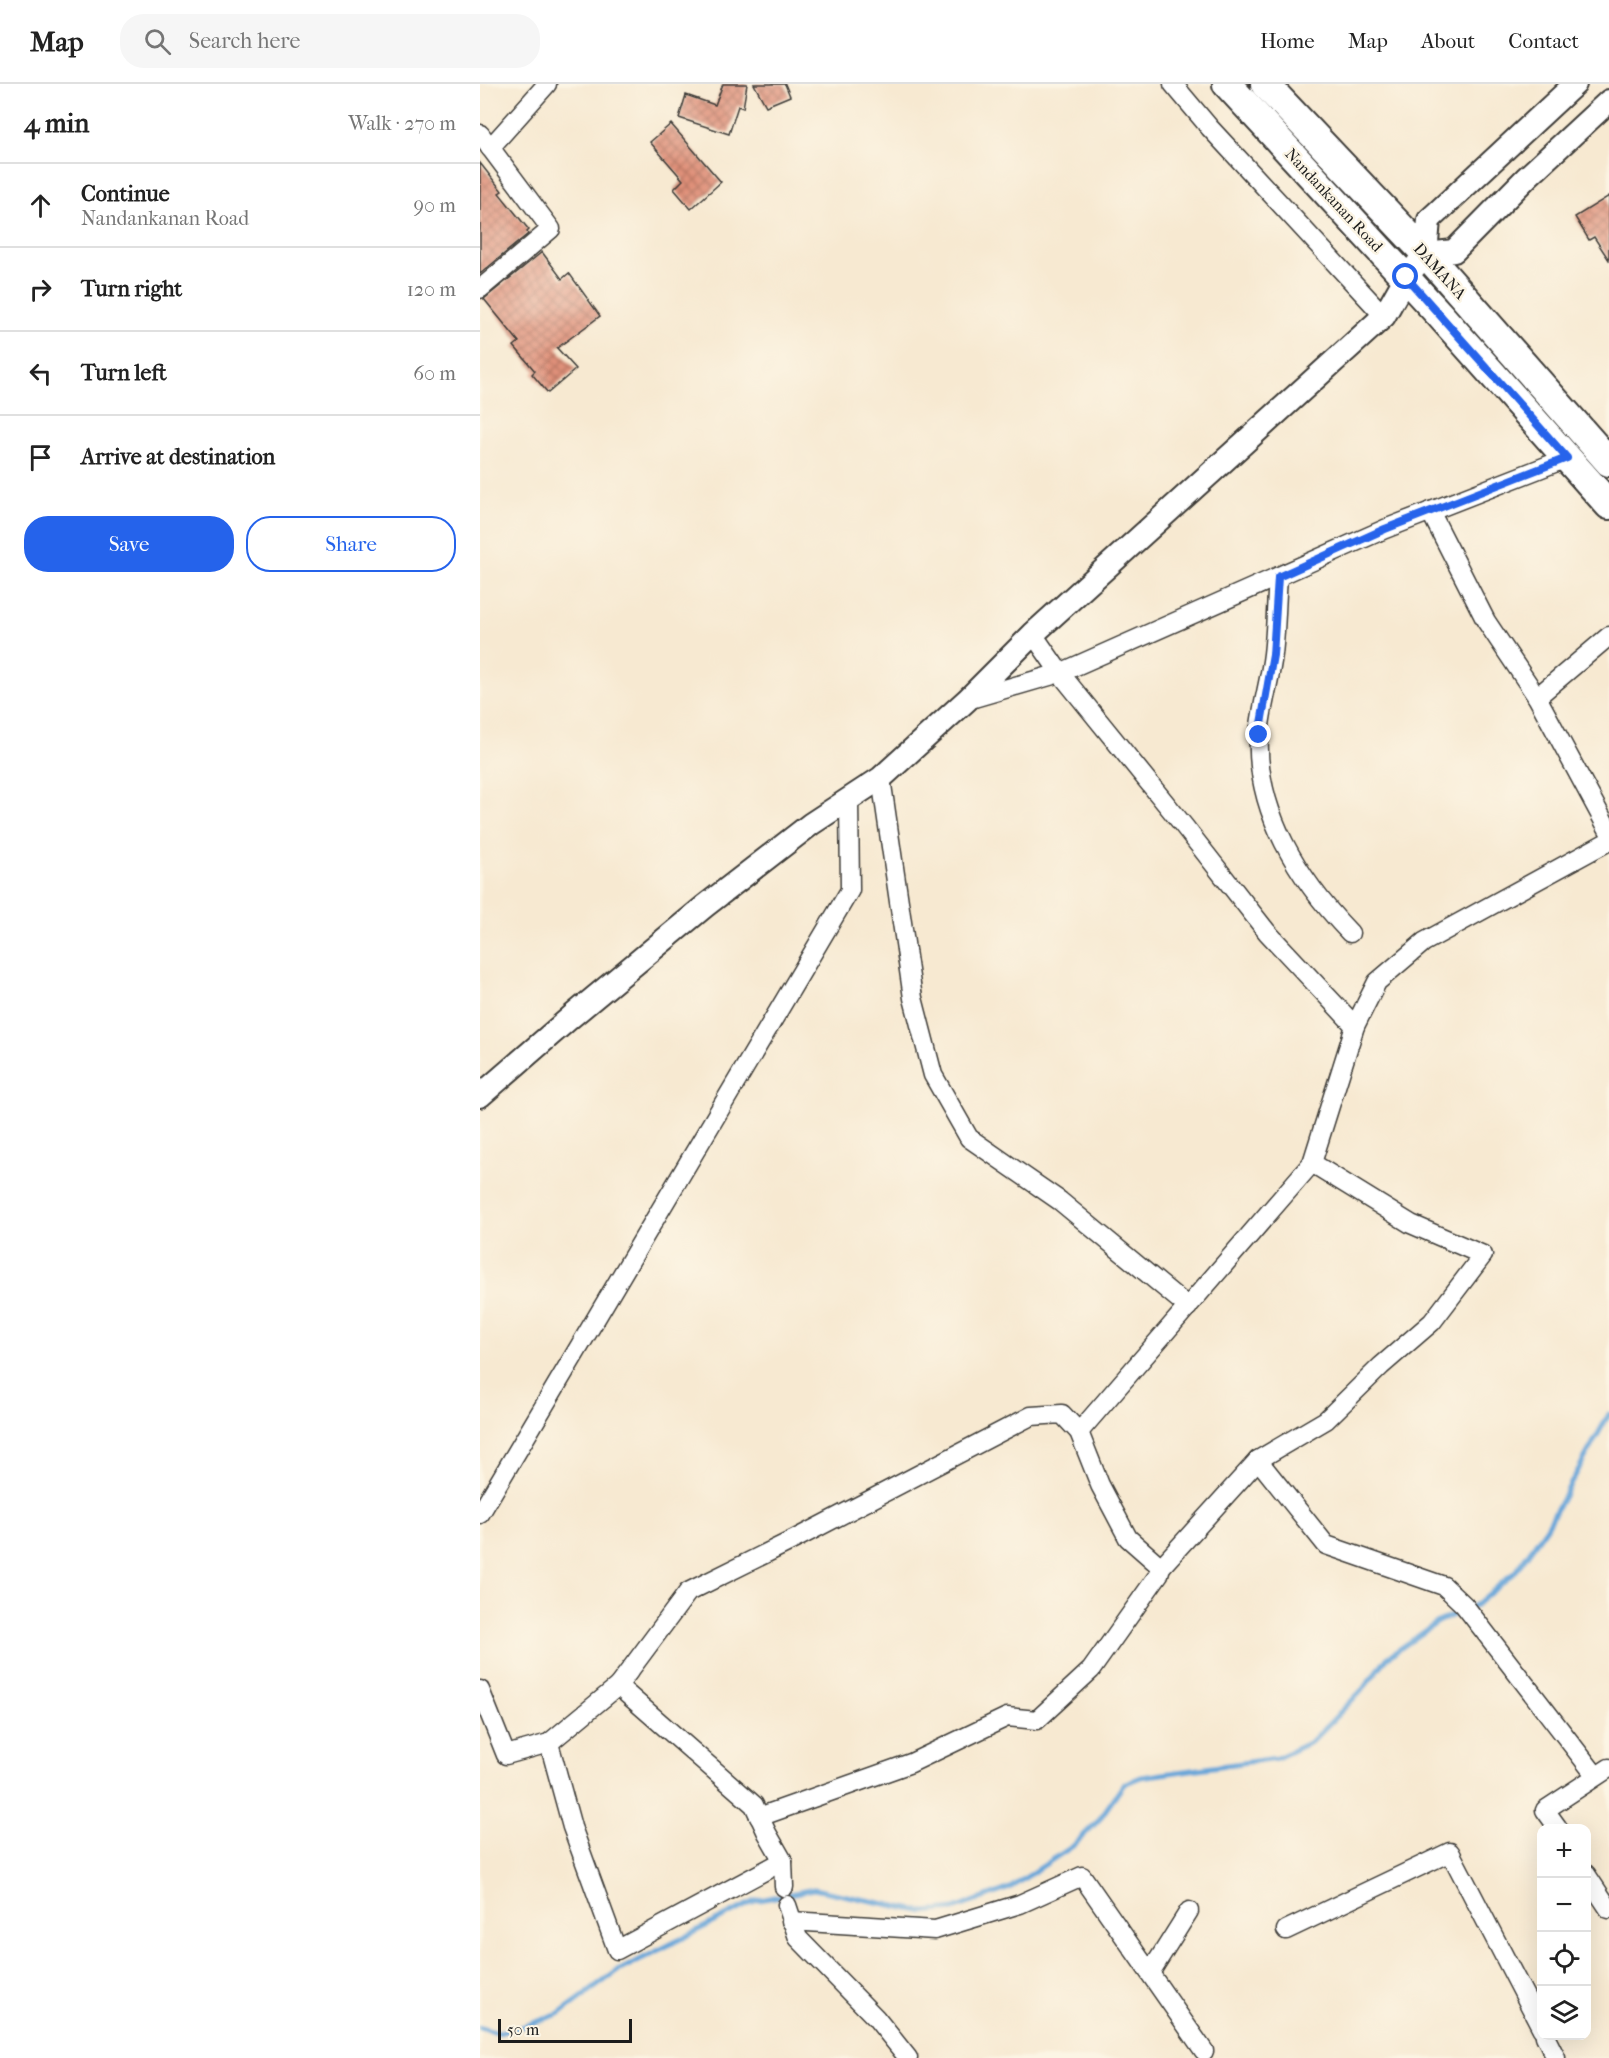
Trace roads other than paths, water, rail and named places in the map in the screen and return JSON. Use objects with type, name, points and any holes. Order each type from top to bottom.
[{"type":"main road","name":"Nandankanan Road","points":[[1227,84],[1406,277],[1609,505]]},
{"type":"main road","name":"DAMANA","points":[[1265,84],[1426,254],[1609,462]]},
{"type":"street","points":[[480,289],[551,229],[485,141],[547,84]]},
{"type":"street","points":[[1173,84],[1210,128],[1384,316]]},
{"type":"street","points":[[480,1096],[705,906],[811,824],[881,778],[967,700],[1034,634],[1384,316],[1406,277],[1426,254],[1430,220],[1575,84]]},
{"type":"street","points":[[1426,254],[1454,251],[1527,177],[1605,111]]},
{"type":"street","points":[[967,700],[1060,673],[1385,529],[1567,458]]},
{"type":"street","points":[[1430,512],[1486,621],[1537,697],[1609,831]]},
{"type":"street","points":[[1278,577],[1273,655],[1259,735],[1261,783],[1270,813],[1288,853],[1334,916],[1350,933]]},
{"type":"street","points":[[1034,634],[1060,673],[1267,932],[1355,1026]]},
{"type":"street","points":[[1537,697],[1609,636]]},
{"type":"street","points":[[881,778],[914,998],[933,1075],[969,1138],[1060,1202],[1188,1307]]},
{"type":"street","points":[[480,1514],[850,890],[849,800]]},
{"type":"street","points":[[1079,1432],[1312,1163],[1355,1026],[1377,982],[1424,942],[1609,841]]},
{"type":"street","points":[[759,1817],[911,1763],[1007,1717],[1037,1720],[1091,1670],[1159,1574],[1161,1567],[1258,1460],[1326,1420],[1381,1366],[1432,1322],[1483,1255],[1412,1224],[1312,1163]]},
{"type":"street","points":[[480,1691],[506,1755],[549,1743],[618,1686],[688,1592],[1031,1416],[1062,1414],[1079,1432],[1100,1485],[1128,1538],[1161,1567]]},
{"type":"street","points":[[1258,1460],[1326,1545],[1444,1587],[1464,1605],[1603,1772],[1545,1810],[1555,1824]]},
{"type":"street","points":[[618,1686],[754,1804],[783,1861],[784,1887]]},
{"type":"street","points":[[549,1743],[572,1827],[617,1950],[783,1861]]},
{"type":"street","points":[[1286,1930],[1450,1852],[1537,2019]]},
{"type":"street","points":[[908,2058],[876,2018],[798,1938],[789,1913],[935,1930],[1020,1904],[1082,1876],[1150,1973],[1203,2056]]},
{"type":"street","points":[[1591,1878],[1604,1891],[1609,1909]]},
{"type":"street","points":[[1150,1973],[1189,1911]]},
{"type":"street","points":[[1547,2040],[1556,2058]]},
{"type":"waterway","points":[[480,2028],[498,2033],[559,2014],[616,1972],[755,1901],[814,1889],[924,1912],[954,1909],[1010,1888],[1073,1846],[1098,1821],[1124,1784],[1141,1777],[1277,1758],[1311,1742],[1363,1689],[1388,1657],[1438,1622],[1476,1605],[1515,1572],[1547,1527],[1609,1414]]}]
